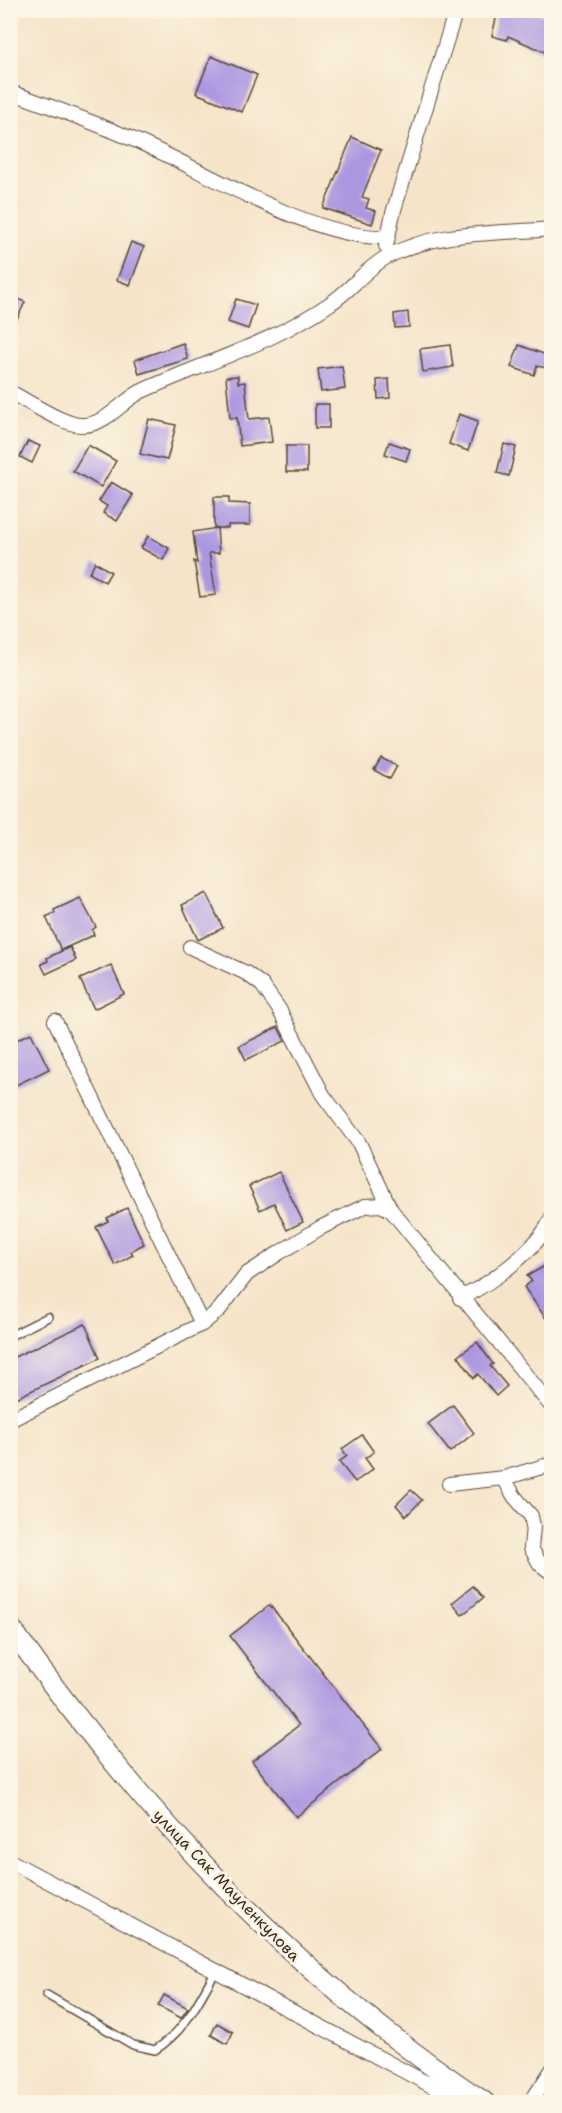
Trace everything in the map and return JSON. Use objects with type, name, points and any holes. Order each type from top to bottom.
[{"type":"main road","name":"улица Сак Мауленкулова","points":[[10,1627],[60,1697],[133,1786],[232,1894],[336,1993],[416,2055],[484,2103]]},
{"type":"street","points":[[386,257],[387,237],[456,10]]},
{"type":"street","points":[[10,92],[97,123],[316,225],[359,236],[387,237]]},
{"type":"street","points":[[10,392],[68,422],[82,426],[92,424],[141,391],[256,346],[332,303],[386,257],[419,243],[449,237],[552,229]]},
{"type":"street","points":[[190,947],[246,973],[262,985],[279,1009],[318,1087],[359,1143],[390,1210],[460,1298],[552,1407]]},
{"type":"street","points":[[55,1021],[202,1324]]},
{"type":"street","points":[[10,1420],[202,1324],[219,1310],[247,1274],[320,1228],[365,1206],[381,1205],[390,1210]]},
{"type":"street","points":[[460,1298],[481,1289],[533,1245],[552,1217]]},
{"type":"street","points":[[448,1484],[504,1478],[552,1464]]},
{"type":"street","points":[[504,1478],[514,1496],[531,1516],[533,1526],[531,1548],[540,1564],[552,1573]]},
{"type":"street","points":[[10,1861],[462,2103]]},
{"type":"street","points":[[531,2103],[552,2070]]},
{"type":"lane","points":[[10,1336],[48,1317]]},
{"type":"lane","points":[[47,1995],[133,2045],[155,2050],[173,2038],[193,2011],[216,1970]]},
{"type":"building","points":[[498,10],[531,10],[552,19],[552,55],[508,36],[507,40],[492,36]]},
{"type":"building","points":[[211,56],[257,75],[242,112],[196,93]]},
{"type":"building","points":[[352,137],[381,150],[362,197],[369,199],[366,208],[376,211],[372,224],[323,208]]},
{"type":"building","points":[[131,242],[144,247],[130,285],[117,280]]},
{"type":"building","points":[[10,295],[25,302],[10,334]]},
{"type":"building","points":[[236,299],[256,305],[248,329],[228,322]]},
{"type":"building","points":[[408,312],[409,327],[395,328],[394,314]]},
{"type":"building","points":[[183,343],[188,359],[139,374],[135,360]]},
{"type":"building","points":[[450,345],[453,367],[423,372],[420,349]]},
{"type":"building","points":[[519,345],[552,357],[552,369],[537,366],[534,375],[511,367]]},
{"type":"building","points":[[342,366],[345,389],[321,392],[318,369]]},
{"type":"building","points":[[238,376],[238,383],[245,382],[249,419],[269,417],[272,442],[240,446],[237,418],[230,418],[226,377]]},
{"type":"building","points":[[389,379],[390,398],[378,399],[377,380]]},
{"type":"building","points":[[315,404],[329,404],[329,428],[315,428]]},
{"type":"building","points":[[459,414],[478,421],[468,451],[449,444]]},
{"type":"building","points":[[149,419],[176,425],[167,460],[140,454]]},
{"type":"building","points":[[28,441],[40,446],[32,463],[20,457]]},
{"type":"building","points":[[389,442],[410,449],[406,461],[385,454]]},
{"type":"building","points":[[504,444],[516,447],[509,476],[497,473]]},
{"type":"building","points":[[88,445],[116,461],[101,487],[73,471]]},
{"type":"building","points":[[286,446],[307,446],[307,472],[286,472]]},
{"type":"building","points":[[111,482],[133,495],[117,521],[103,513],[107,506],[99,501]]},
{"type":"building","points":[[214,497],[229,497],[229,503],[250,504],[250,525],[228,525],[228,528],[214,528]]},
{"type":"building","points":[[217,528],[219,553],[209,553],[216,595],[200,597],[194,561],[197,563],[193,532]]},
{"type":"building","points":[[148,536],[169,548],[163,560],[141,548]]},
{"type":"building","points":[[95,562],[111,572],[105,582],[89,573]]},
{"type":"building","points":[[381,758],[397,766],[390,779],[374,770]]},
{"type":"building","points":[[206,893],[223,928],[198,940],[182,905]]},
{"type":"building","points":[[80,898],[96,927],[92,930],[94,935],[61,950],[46,917],[55,913],[54,910]]},
{"type":"building","points":[[70,947],[76,960],[46,974],[41,964],[48,961],[47,958]]},
{"type":"building","points":[[111,965],[124,994],[94,1009],[80,979]]},
{"type":"building","points":[[278,1027],[285,1041],[246,1060],[239,1046]]},
{"type":"building","points":[[31,1033],[49,1069],[16,1085],[10,1075],[10,1043]]},
{"type":"building","points":[[279,1172],[303,1222],[287,1230],[274,1203],[260,1210],[249,1186]]},
{"type":"building","points":[[127,1208],[144,1244],[131,1251],[133,1255],[115,1265],[96,1227],[108,1221],[107,1218]]},
{"type":"building","points":[[552,1262],[552,1327],[524,1287],[532,1281],[527,1276]]},
{"type":"building","points":[[85,1324],[100,1358],[14,1399],[10,1392],[10,1359]]},
{"type":"building","points":[[477,1342],[493,1364],[490,1366],[507,1386],[496,1396],[478,1374],[474,1378],[458,1356]]},
{"type":"building","points":[[453,1405],[474,1433],[450,1452],[428,1424]]},
{"type":"building","points":[[362,1435],[374,1452],[365,1458],[373,1469],[355,1482],[339,1462],[347,1456],[342,1449]]},
{"type":"building","points":[[411,1490],[422,1500],[406,1516],[396,1505]]},
{"type":"building","points":[[473,1586],[483,1598],[462,1615],[452,1603]]},
{"type":"building","points":[[270,1605],[382,1749],[296,1817],[252,1761],[299,1725],[230,1636]]},
{"type":"building","points":[[164,1995],[188,2008],[181,2018],[158,2006]]},
{"type":"building","points":[[217,2023],[233,2032],[227,2044],[211,2035]]}]
